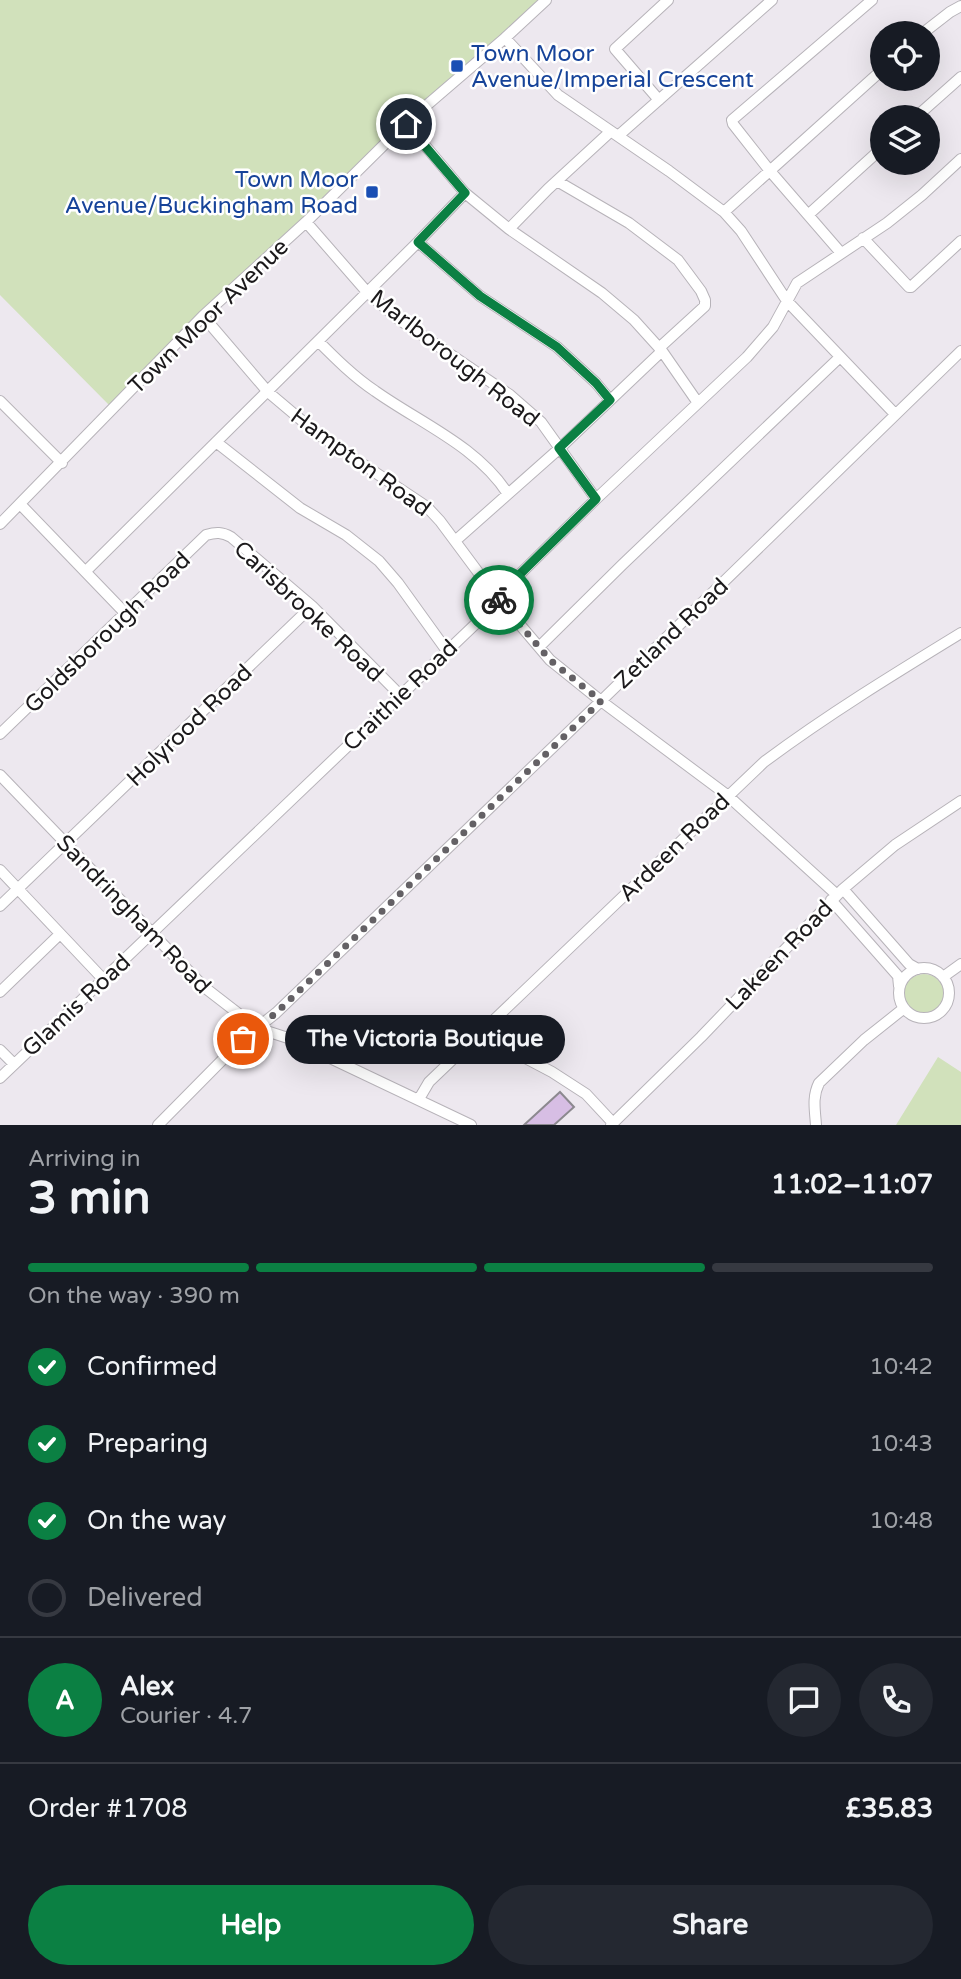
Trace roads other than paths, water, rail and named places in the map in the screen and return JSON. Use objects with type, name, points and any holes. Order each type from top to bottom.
[{"type":"street","name":"Town Moor Avenue","points":[[0,524],[203,316],[306,222],[406,124],[546,0]]},
{"type":"street","points":[[659,100],[615,48],[668,0]]},
{"type":"street","points":[[509,229],[557,181],[659,100],[772,0]]},
{"type":"street","points":[[841,253],[770,171],[732,120],[872,0]]},
{"type":"street","points":[[940,21],[961,6]]},
{"type":"street","points":[[505,38],[558,95],[724,212],[741,230],[787,301],[895,414]]},
{"type":"street","points":[[930,105],[961,77]]},
{"type":"street","points":[[724,212],[870,81]]},
{"type":"street","points":[[406,124],[465,193],[509,229],[602,293],[634,320],[661,350],[698,402]]},
{"type":"street","points":[[808,215],[870,159]]},
{"type":"street","name":"Craithie Road","points":[[152,933],[487,613],[512,582],[747,356],[773,327],[797,283],[887,223],[961,159]]},
{"type":"street","points":[[455,541],[559,448],[705,306],[701,291],[678,260],[629,223],[557,181]]},
{"type":"street","points":[[86,571],[465,193]]},
{"type":"street","name":"Marlborough Road","points":[[306,222],[367,292],[397,318],[510,395],[541,422],[596,499]]},
{"type":"street","points":[[863,238],[909,287],[961,241]]},
{"type":"street","points":[[418,242],[480,296],[557,347],[596,383],[610,400]]},
{"type":"street","name":"Hampton Road","points":[[203,316],[268,391],[319,435],[427,508],[550,660],[727,795],[837,895]]},
{"type":"street","points":[[318,341],[347,370],[375,391],[449,439],[492,471],[508,494]]},
{"type":"street","name":"Zetland Road","points":[[158,1125],[243,1039],[276,1013],[961,351]]},
{"type":"street","points":[[539,647],[840,356]]},
{"type":"street","points":[[0,401],[62,463]]},
{"type":"street","points":[[216,442],[300,508],[346,535],[371,554],[398,583],[447,651]]},
{"type":"street","points":[[20,504],[126,614]]},
{"type":"street","name":"Carisbrooke Road","points":[[215,532],[231,537],[312,606],[400,695]]},
{"type":"street","name":"Goldsborough Road","points":[[0,734],[206,535],[215,532]]},
{"type":"street","name":"Holyrood Road","points":[[0,906],[312,606]]},
{"type":"street","name":"Ardeen Road","points":[[419,1099],[429,1082],[764,762],[798,736],[961,633]]},
{"type":"street","name":"Sandringham Road","points":[[0,775],[204,987],[257,1028],[288,1038],[471,1125]]},
{"type":"street","name":"Lakeen Road","points":[[612,1124],[701,1037],[837,895],[895,845],[961,801]]},
{"type":"street","points":[[0,870],[104,980]]},
{"type":"street","points":[[837,895],[909,964],[918,969]]},
{"type":"street","points":[[837,895],[898,976],[898,997],[904,1009],[916,1018],[925,1019],[942,1012],[949,998],[949,989],[943,977],[933,970],[918,969],[909,972],[899,986]]},
{"type":"street","name":"Glamis Road","points":[[0,1078],[152,933]]},
{"type":"street","points":[[0,992],[60,934]]},
{"type":"street","points":[[943,977],[961,964]]},
{"type":"street","points":[[816,1125],[813,1102],[819,1083],[864,1040],[904,1009]]},
{"type":"street","points":[[485,1028],[514,1052],[579,1089],[612,1124]]},
{"type":"street","points":[[0,1050],[13,1064]]},
{"type":"place","name":"Town Moor Avenue/Imperial Crescent","points":[[457,66]]},
{"type":"place","name":"Town Moor Avenue/Buckingham Road","points":[[372,192]]},
{"type":"place","name":"The Victoria Boutique","points":[[243,1039]]}]
